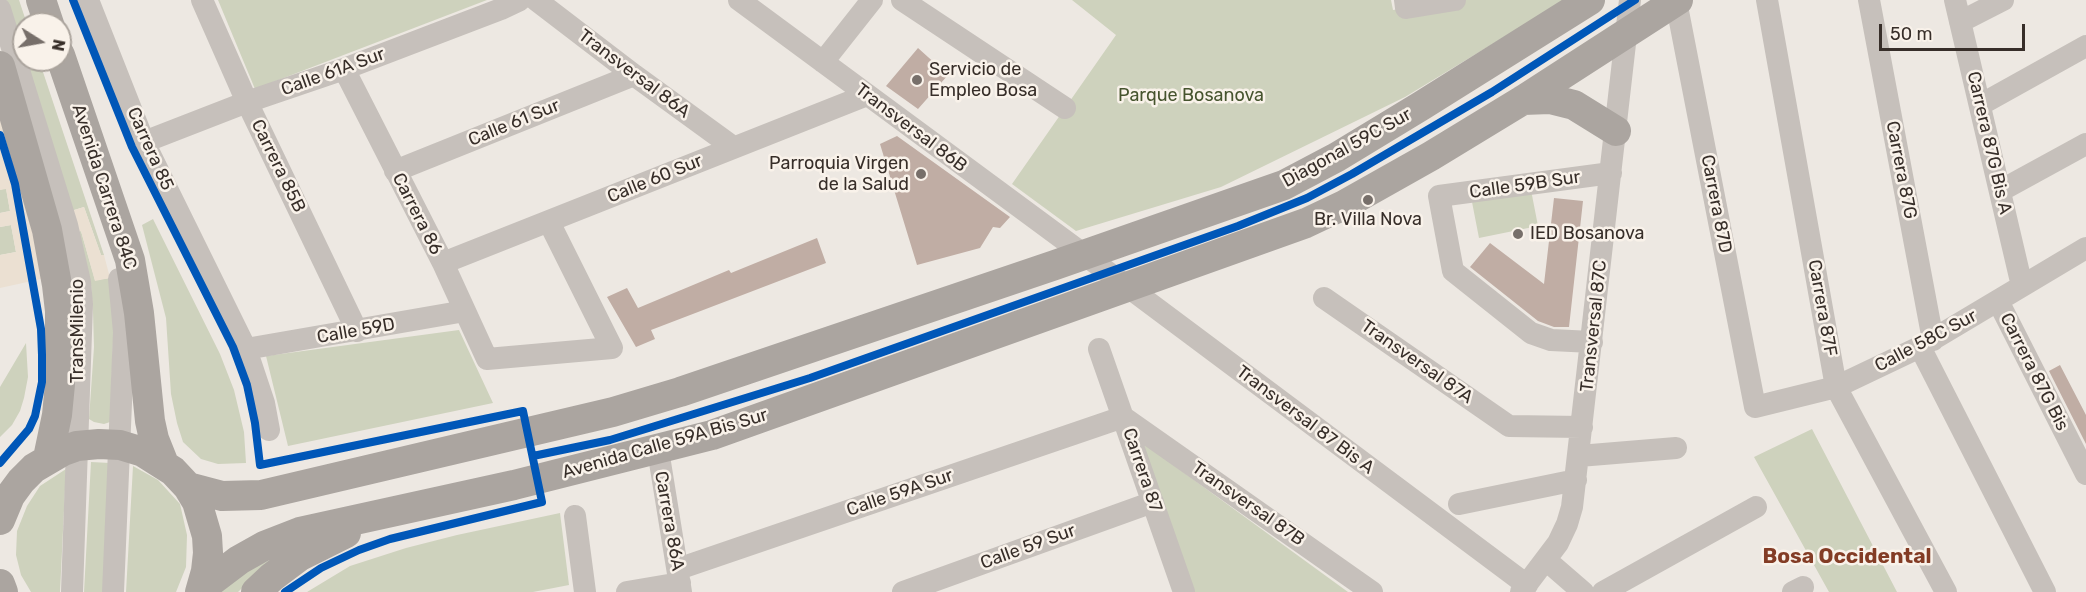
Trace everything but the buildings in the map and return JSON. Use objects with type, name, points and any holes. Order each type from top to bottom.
[{"type":"main road","name":"Diagonal 59C Sur","points":[[1084,255],[1274,188],[1314,170],[1590,0]]},
{"type":"main road","points":[[1128,287],[1244,247],[1306,223],[1344,205],[1523,100],[1677,0]]},
{"type":"main road","points":[[0,66],[47,230],[57,285],[60,311],[60,384],[57,415],[48,458]]},
{"type":"main road","name":"Avenida Carrera 84C","points":[[66,72],[130,260],[139,313],[150,421],[164,464]]},
{"type":"main road","points":[[1523,100],[1550,99],[1574,105],[1616,131]]},
{"type":"main road","points":[[188,487],[222,496],[261,495],[613,412],[680,392],[1084,255]]},
{"type":"main road","name":"Avenida Calle 59A Bis Sur","points":[[201,590],[239,560],[273,542],[300,532],[522,483],[712,435],[1128,287]]},
{"type":"main road","points":[[1,516],[10,496],[21,481],[48,458],[77,446],[99,444],[120,445],[143,452],[164,464],[188,487],[200,511],[207,536],[206,571],[201,590]]},
{"type":"main road","points":[[256,592],[300,556],[386,513]]},
{"type":"main road","points":[[0,584],[3,592]]},
{"type":"street","name":"Carrera 85","points":[[88,0],[144,142],[246,349],[264,403],[269,430]]},
{"type":"street","name":"Carrera 85B","points":[[202,0],[247,102],[357,331]]},
{"type":"street","name":"Calle 61A Sur","points":[[144,142],[247,102],[344,69],[520,0]]},
{"type":"street","name":"Transversal 86A","points":[[536,0],[633,75],[733,147]]},
{"type":"street","name":"Transversal 86B","points":[[739,0],[1084,255]]},
{"type":"street","points":[[823,62],[872,0]]},
{"type":"street","points":[[902,0],[1065,108]]},
{"type":"street","points":[[1406,4],[1455,0]]},
{"type":"street","name":"Transversal 87C","points":[[1546,560],[1567,524],[1572,507],[1630,0]]},
{"type":"street","name":"Carrera 87D","points":[[1677,0],[1755,407]]},
{"type":"street","name":"Carrera 87F","points":[[1767,0],[1836,387],[1947,592]]},
{"type":"street","name":"Carrera 87G","points":[[1869,0],[1927,344],[2045,592]]},
{"type":"street","name":"Carrera 87G Bis A","points":[[1955,0],[2022,286]]},
{"type":"street","points":[[1960,22],[2003,0]]},
{"type":"street","name":"TransMilenio","points":[[0,9],[67,225],[77,264],[82,304],[72,592]]},
{"type":"street","points":[[1980,105],[2086,46]]},
{"type":"street","name":"Carrera 86","points":[[344,69],[488,359],[612,348],[549,222]]},
{"type":"street","points":[[51,72],[117,264],[123,305],[124,332],[113,592]]},
{"type":"street","name":"Calle 61 Sur","points":[[395,171],[633,75]]},
{"type":"street","name":"Calle 60 Sur","points":[[442,263],[867,95]]},
{"type":"street","points":[[2000,191],[2086,144]]},
{"type":"street","name":"Calle 59B Sur","points":[[1592,342],[1551,340],[1531,333],[1453,271],[1439,196],[1611,173]]},
{"type":"street","name":"Calle 58C Sur","points":[[1755,407],[1836,387],[1927,344],[2086,248]]},
{"type":"street","name":"Transversal 87 Bis A","points":[[1084,255],[1524,588]]},
{"type":"street","name":"Transversal 87A","points":[[1324,298],[1509,426],[1582,427]]},
{"type":"street","name":"Carrera 87G Bis","points":[[1998,301],[2086,474]]},
{"type":"street","name":"Calle 59D","points":[[246,349],[465,311]]},
{"type":"street","name":"Carrera 87","points":[[1099,349],[1183,592]]},
{"type":"street","name":"Calle 59A Sur","points":[[627,592],[680,582],[1123,417]]},
{"type":"street","name":"Transversal 87B","points":[[1123,417],[1372,592]]},
{"type":"street","points":[[1579,456],[1676,448]]},
{"type":"street","name":"Carrera 86A","points":[[658,450],[680,582]]},
{"type":"street","points":[[1459,504],[1576,480]]},
{"type":"street","name":"Calle 59 Sur","points":[[903,592],[1153,502]]},
{"type":"street","points":[[1603,592],[1756,507]]},
{"type":"street","points":[[575,516],[585,592]]},
{"type":"street","points":[[1524,588],[1546,560],[1583,592]]},
{"type":"green space","points":[[6,0],[19,0],[23,12],[12,12],[12,20]]},
{"type":"green space","points":[[218,0],[487,0],[255,89]]},
{"type":"green space","name":"Parque Bosanova","points":[[1072,0],[1391,0],[1393,10],[1456,0],[1565,0],[1405,97],[1221,187],[1076,231],[1012,184],[1116,35]]},
{"type":"green space","points":[[28,72],[43,72],[104,255],[101,255],[84,207],[71,211]]},
{"type":"green space","points":[[6,188],[10,211],[0,213],[0,190]]},
{"type":"green space","points":[[1531,190],[1538,226],[1479,238],[1472,202]]},
{"type":"green space","points":[[153,219],[220,354],[234,390],[244,432],[246,463],[218,464],[201,459],[183,442],[171,394],[166,318],[142,225]]},
{"type":"green space","points":[[11,225],[16,252],[0,255],[0,227]]},
{"type":"green space","points":[[81,231],[95,280],[110,278],[114,315],[110,422],[104,424],[89,419],[94,347],[93,312],[91,284],[78,232]]},
{"type":"green space","points":[[459,330],[493,403],[288,446],[266,356]]},
{"type":"green space","points":[[26,343],[28,377],[24,398],[12,425],[0,437],[0,387]]},
{"type":"green space","points":[[1812,429],[1897,592],[1829,592],[1754,457]]},
{"type":"green space","points":[[1139,440],[1348,592],[1191,592]]},
{"type":"green space","points":[[91,462],[110,463],[103,592],[84,592]]},
{"type":"green space","points":[[133,466],[158,480],[180,504],[187,535],[186,567],[176,592],[126,592]]},
{"type":"green space","points":[[66,469],[60,592],[31,592],[21,575],[16,555],[17,531],[27,506],[40,486]]},
{"type":"green space","points":[[560,513],[569,585],[533,592],[307,592],[350,566],[406,548]]},
{"type":"green space","points":[[273,558],[238,592],[220,592],[242,574]]},
{"type":"shaded area","points":[[0,118],[18,176],[35,243],[41,279],[0,288],[0,255],[16,252],[11,225],[0,227],[0,213],[10,211],[6,189],[0,190]]},
{"type":"shaded area","points":[[84,207],[101,255],[104,255],[110,278],[95,281],[81,231],[78,232],[71,211]]},
{"type":"cycle path","points":[[73,0],[132,147],[233,347],[247,385],[255,423],[260,465],[523,411],[542,502],[390,539],[359,550],[321,568],[285,592]]},
{"type":"cycle path","points":[[533,456],[610,440],[810,378],[1238,226],[1307,198],[1492,92],[1635,0]]},
{"type":"cycle path","points":[[0,135],[15,184],[41,329],[42,355],[42,382],[35,416],[29,429],[0,463]]},
{"type":"place","name":"Servicio de Empleo Bosa","points":[[917,80]]},
{"type":"place","name":"Parroquia Virgen de la Salud","points":[[921,174]]},
{"type":"place","name":"Br. Villa Nova","points":[[1368,200]]},
{"type":"place","name":"IED Bosanova","points":[[1518,234]]},
{"type":"district","name":"Bosa Occidental","points":[[1847,557]]}]
